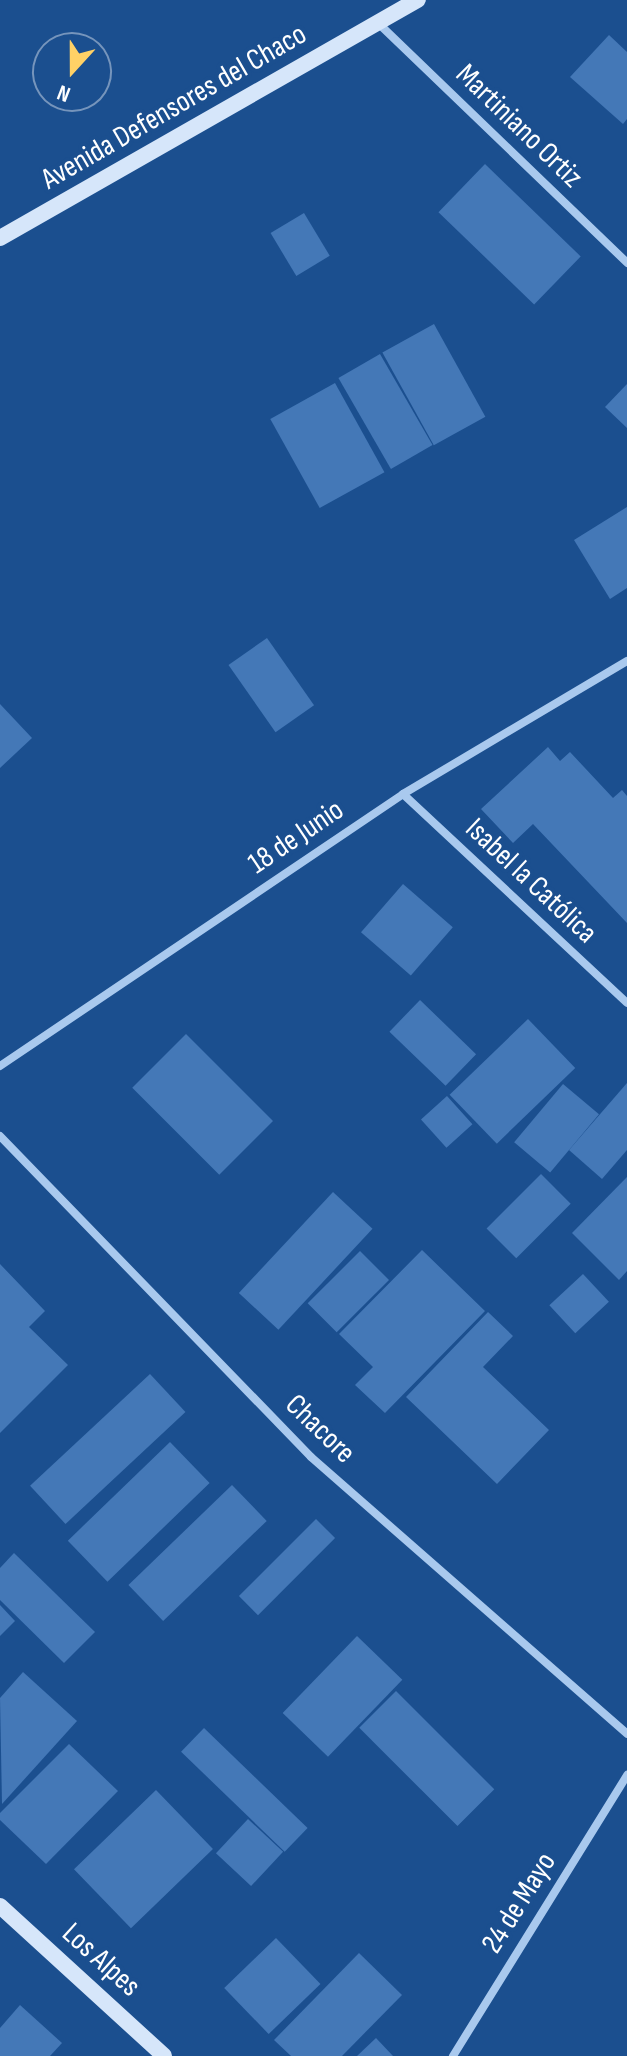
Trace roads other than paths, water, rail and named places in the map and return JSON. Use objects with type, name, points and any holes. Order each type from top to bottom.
[{"type":"main road","name":"Avenida Defensores del Chaco","points":[[0,238],[418,0]]},
{"type":"main road","name":"Los Alpes","points":[[0,1906],[164,2056]]},
{"type":"street","name":"Martiniano Ortiz","points":[[378,23],[627,263]]},
{"type":"street","name":"18 de Junio","points":[[0,1066],[403,794],[627,661]]},
{"type":"street","name":"Isabel la Católica","points":[[403,794],[627,1003]]},
{"type":"street","name":"Chacore","points":[[0,1136],[311,1457],[627,1734]]},
{"type":"street","name":"24 de Mayo","points":[[453,2056],[627,1775]]}]
